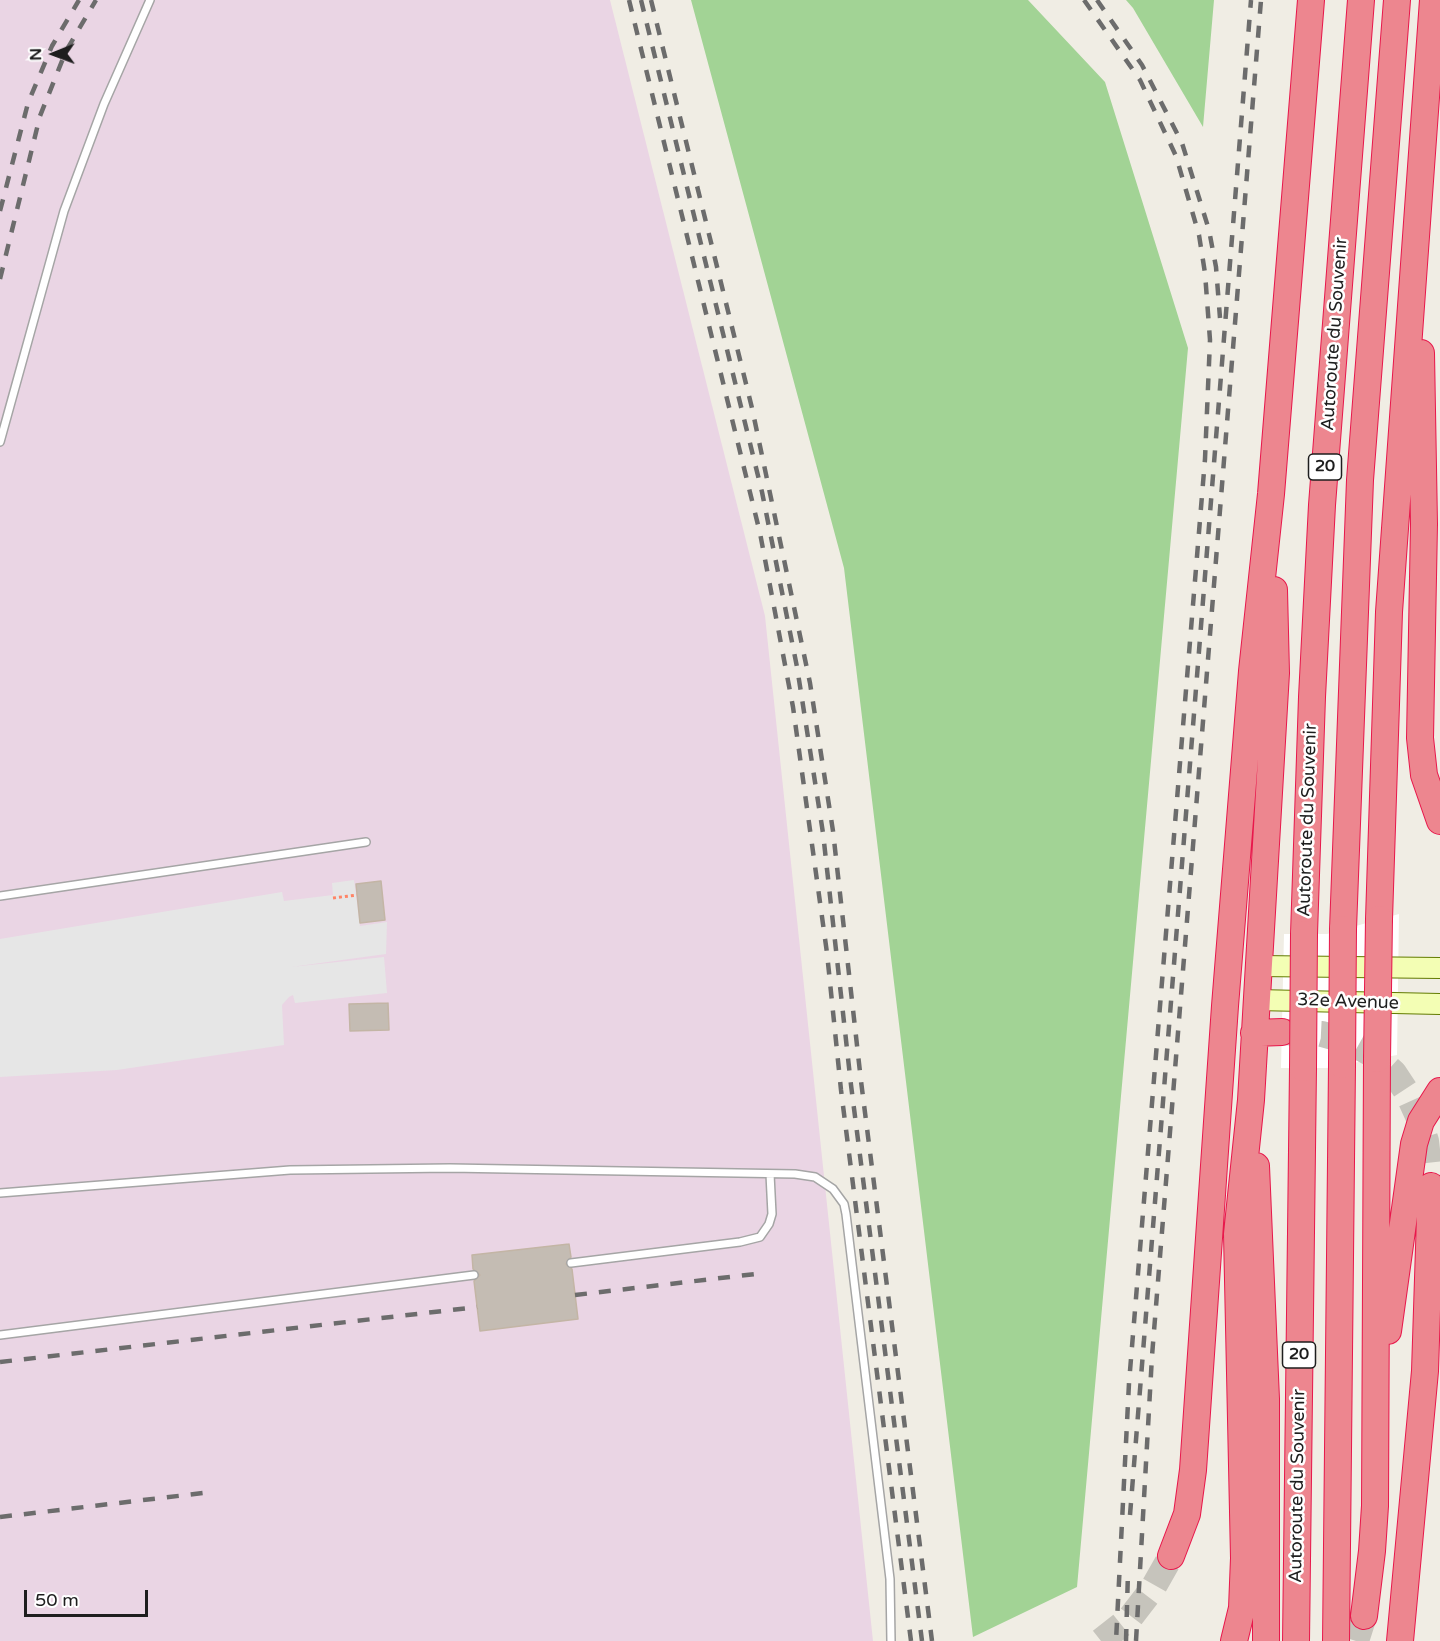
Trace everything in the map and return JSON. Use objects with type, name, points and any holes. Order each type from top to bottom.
[{"type":"highway","points":[[1172,1556],[1186,1514],[1193,1470],[1227,982],[1252,671],[1271,494],[1311,0]]},
{"type":"highway","name":"Autoroute du Souvenir","points":[[1296,1641],[1308,772],[1320,538],[1361,0]]},
{"type":"highway","name":"Autoroute du Souvenir","points":[[1336,1641],[1343,929],[1360,480],[1397,0]]},
{"type":"highway","points":[[1364,1616],[1374,1533],[1379,920],[1389,612],[1432,0]]},
{"type":"highway","points":[[1419,200],[1424,524],[1420,738],[1424,775],[1440,820]]},
{"type":"highway","points":[[1234,1641],[1242,1608],[1244,1558],[1237,1234],[1251,1100],[1276,673],[1271,494]]},
{"type":"highway","points":[[1254,1033],[1282,1032]]},
{"type":"highway","points":[[1375,1432],[1414,1144],[1421,1122],[1440,1090]]},
{"type":"highway","points":[[1251,1100],[1261,1234],[1265,1377],[1266,1641]]},
{"type":"highway","points":[[1400,1641],[1425,1371],[1431,1186]]},
{"type":"highway","points":[[1425,1371],[1440,1305]]},
{"type":"main road","name":"32e Avenue","points":[[1258,966],[1440,968]]},
{"type":"main road","name":"32e Avenue","points":[[1256,1000],[1440,1004]]},
{"type":"lane","points":[[0,442],[64,211],[104,104],[150,0]]},
{"type":"lane","points":[[0,896],[366,842]]},
{"type":"lane","points":[[0,1193],[290,1170],[450,1168],[770,1174],[815,1177],[833,1189],[844,1204],[890,1579],[891,1641]]},
{"type":"lane","points":[[571,1263],[740,1242],[760,1237],[769,1224],[772,1214],[770,1174]]},
{"type":"lane","points":[[0,1335],[474,1275]]},
{"type":"path","points":[[333,898],[357,895]]},
{"type":"shaded area","points":[[0,0],[610,0],[765,616],[873,1641],[0,1641]]},
{"type":"shaded area","points":[[354,880],[360,926],[387,922],[386,954],[291,967],[384,957],[387,993],[295,1003],[293,995],[289,997],[282,1005],[284,1045],[117,1070],[0,1077],[0,939],[282,892],[284,901],[333,895],[332,883]]},
{"type":"green space","points":[[691,0],[1028,0],[1105,82],[1188,348],[1077,1587],[973,1637],[844,568]]},
{"type":"green space","points":[[1126,0],[1214,0],[1203,127],[1133,8]]},
{"type":"pier","points":[[1399,914],[1397,1055],[1326,1068],[1281,1068],[1284,934],[1327,934]]},
{"type":"building","points":[[381,881],[385,920],[360,923],[356,884]]},
{"type":"building","points":[[388,1003],[389,1030],[350,1031],[349,1004]]},
{"type":"building","points":[[569,1244],[571,1257],[566,1264],[572,1269],[578,1319],[480,1331],[474,1281],[480,1275],[473,1269],[472,1255]]},
{"type":"tunnel","points":[[1282,1032],[1322,1034],[1350,1042],[1375,1056],[1394,1073],[1408,1094],[1418,1116],[1426,1141],[1431,1186]]},
{"type":"tunnel","points":[[1101,1641],[1130,1618],[1153,1588],[1171,1556]]},
{"type":"tunnel","points":[[1356,1641],[1364,1616]]},
{"type":"railway","points":[[0,211],[28,103],[52,46],[79,0]]},
{"type":"railway","points":[[0,279],[40,116],[66,51],[96,0]]},
{"type":"railway","points":[[629,0],[760,533],[793,707],[827,953],[841,1090],[911,1641]]},
{"type":"railway","points":[[641,0],[762,492],[797,667],[823,833],[851,1085],[922,1641]]},
{"type":"railway","points":[[651,0],[752,408],[810,683],[833,831],[861,1081],[932,1641]]},
{"type":"railway","points":[[1084,0],[1140,80],[1176,156],[1199,235],[1205,273],[1210,340],[1205,459],[1129,1383],[1116,1641]]},
{"type":"railway","points":[[1097,0],[1142,65],[1182,143],[1209,230],[1216,267],[1220,318]]},
{"type":"railway","points":[[1130,1515],[1251,0]]},
{"type":"railway","points":[[1136,1641],[1152,1356],[1261,0]]},
{"type":"railway","points":[[575,1295],[764,1273]]},
{"type":"railway","points":[[0,1362],[477,1307]]},
{"type":"railway","points":[[0,1517],[203,1493]]},
{"type":"railway","points":[[1126,1641],[1128,1572]]}]
